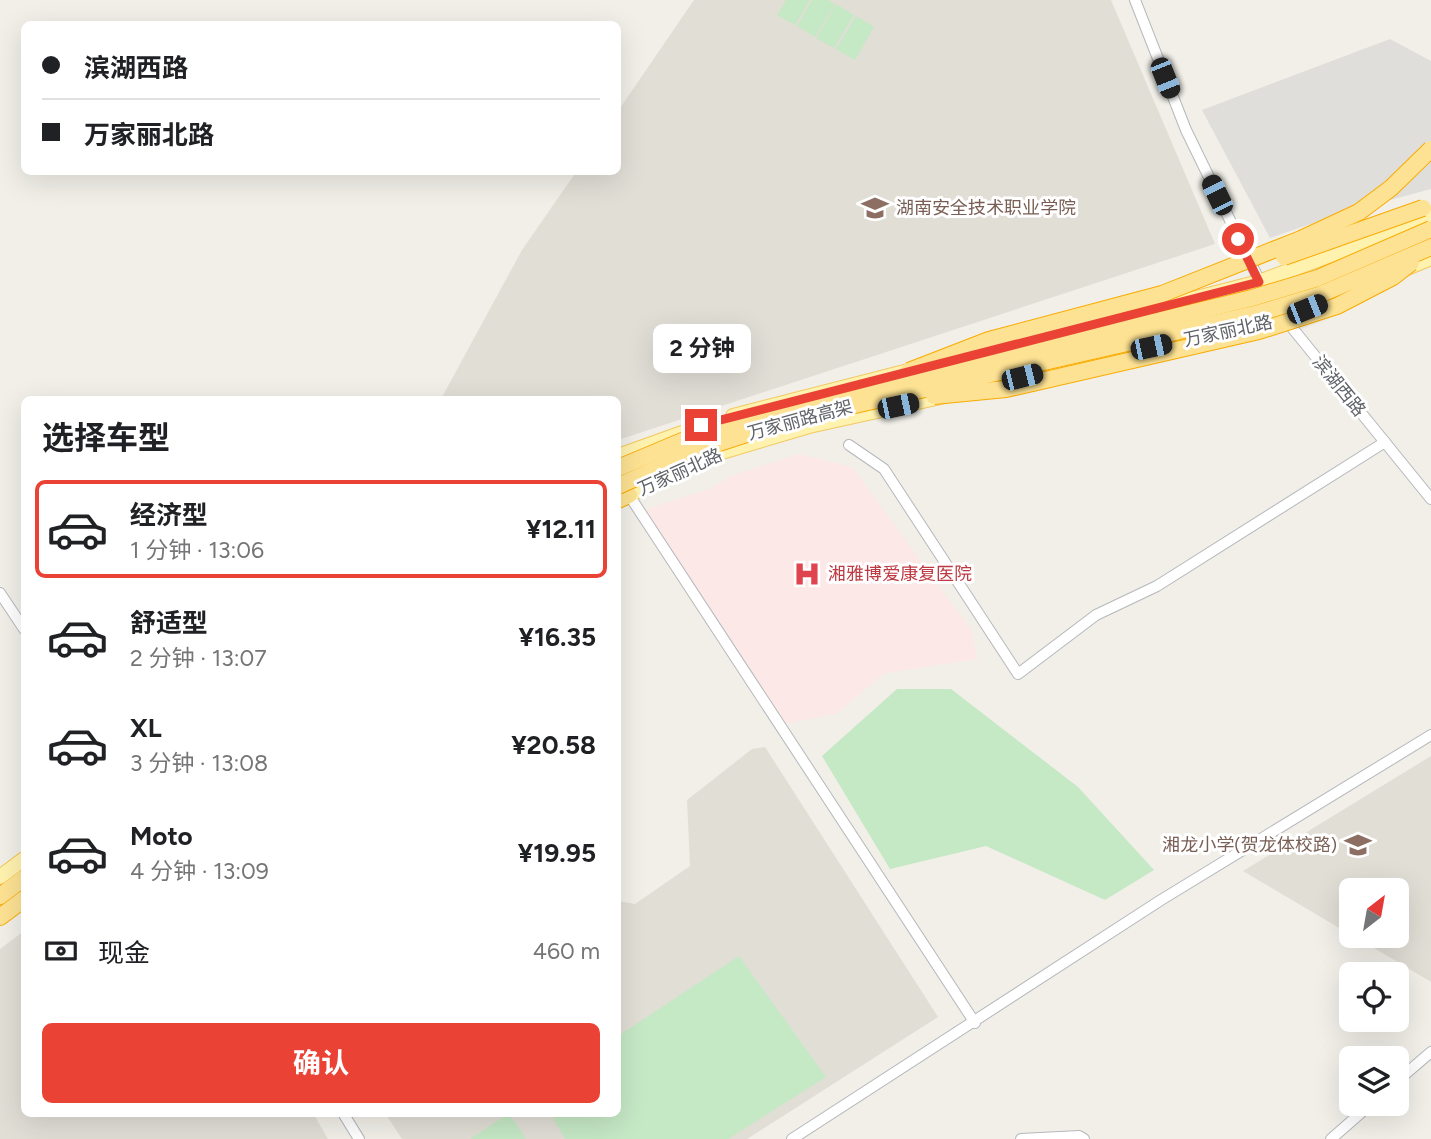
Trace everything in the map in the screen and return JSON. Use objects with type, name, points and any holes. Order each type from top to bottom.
[{"type":"highway","points":[[1162,294],[1301,239],[1359,212],[1391,188],[1431,149]]},
{"type":"highway","points":[[856,398],[989,340],[1227,277],[1428,210]]},
{"type":"highway","name":"万家丽路高架","points":[[621,495],[701,449],[789,420],[856,398],[1252,298],[1318,278],[1431,229]]},
{"type":"highway","name":"万家丽路高架","points":[[621,467],[699,434],[1259,313],[1319,295],[1431,246]]},
{"type":"highway","points":[[0,896],[21,880]]},
{"type":"highway","points":[[0,917],[21,901]]},
{"type":"main road","name":"万家丽北路","points":[[621,455],[758,408],[1259,282],[1428,210]]},
{"type":"main road","name":"万家丽北路","points":[[621,495],[705,457],[808,426],[1284,318],[1431,258]]},
{"type":"main road","points":[[0,877],[21,861]]},
{"type":"main road","points":[[0,925],[21,910]]},
{"type":"street","name":"滨湖西路","points":[[1135,0],[1186,130],[1259,282],[1284,318],[1431,499]]},
{"type":"street","points":[[849,445],[884,469],[1018,674],[1096,615],[1157,586],[1385,442]]},
{"type":"street","points":[[621,495],[975,1023]]},
{"type":"street","points":[[0,593],[21,624]]},
{"type":"street","points":[[792,1139],[975,1023],[1161,900],[1431,736]]},
{"type":"street","points":[[1409,1071],[1431,1052]]},
{"type":"street","points":[[1331,1139],[1357,1116]]},
{"type":"street","points":[[345,1117],[359,1139]]},
{"type":"street","points":[[1021,1139],[1079,1136],[1084,1139]]},
{"type":"shaded area","name":"湖南安全技术职业学院","points":[[694,0],[1111,0],[1215,244],[621,439],[621,396],[443,396],[522,250],[574,175],[621,175],[621,107]]},
{"type":"shaded area","points":[[1390,39],[1431,61],[1431,189],[1345,212],[1270,238],[1202,110]]},
{"type":"shaded area","name":"湘雅博爱康复医院","points":[[799,454],[852,467],[970,628],[978,659],[885,673],[836,714],[780,725],[643,510],[709,489],[733,475]]},
{"type":"shaded area","points":[[765,747],[938,1017],[747,1139],[402,1139],[388,1117],[621,1117],[621,902],[635,904],[690,866],[687,800],[752,749]]},
{"type":"shaded area","name":"湘龙小学(贺龙体校路)","points":[[1431,756],[1431,982],[1409,969],[1409,962],[1398,962],[1374,948],[1409,948],[1409,878],[1339,878],[1339,928],[1243,871]]},
{"type":"shaded area","points":[[21,933],[21,1117],[315,1117],[328,1139],[0,1139],[0,949]]},
{"type":"green space","points":[[786,0],[810,0],[795,25],[777,15]]},
{"type":"green space","points":[[812,0],[828,0],[835,4],[815,37],[797,26]]},
{"type":"green space","points":[[836,4],[854,15],[834,48],[816,38]]},
{"type":"green space","points":[[856,16],[874,27],[855,60],[836,49]]},
{"type":"green space","points":[[897,689],[951,689],[1078,787],[1154,870],[1105,900],[986,846],[890,869],[822,756]]},
{"type":"green space","points":[[739,956],[826,1077],[728,1139],[565,1139],[552,1117],[621,1117],[621,1034]]},
{"type":"green space","points":[[503,1117],[512,1117],[526,1139],[470,1139]]},
{"type":"place","name":"湖南安全技术职业学院","points":[[875,208]]},
{"type":"place","name":"湘雅博爱康复医院","points":[[807,574]]},
{"type":"place","name":"湘龙小学(贺龙体校路)","points":[[1358,845]]},
{"type":"route","points":[[701,425],[758,408],[1259,282],[1238,239]]}]
